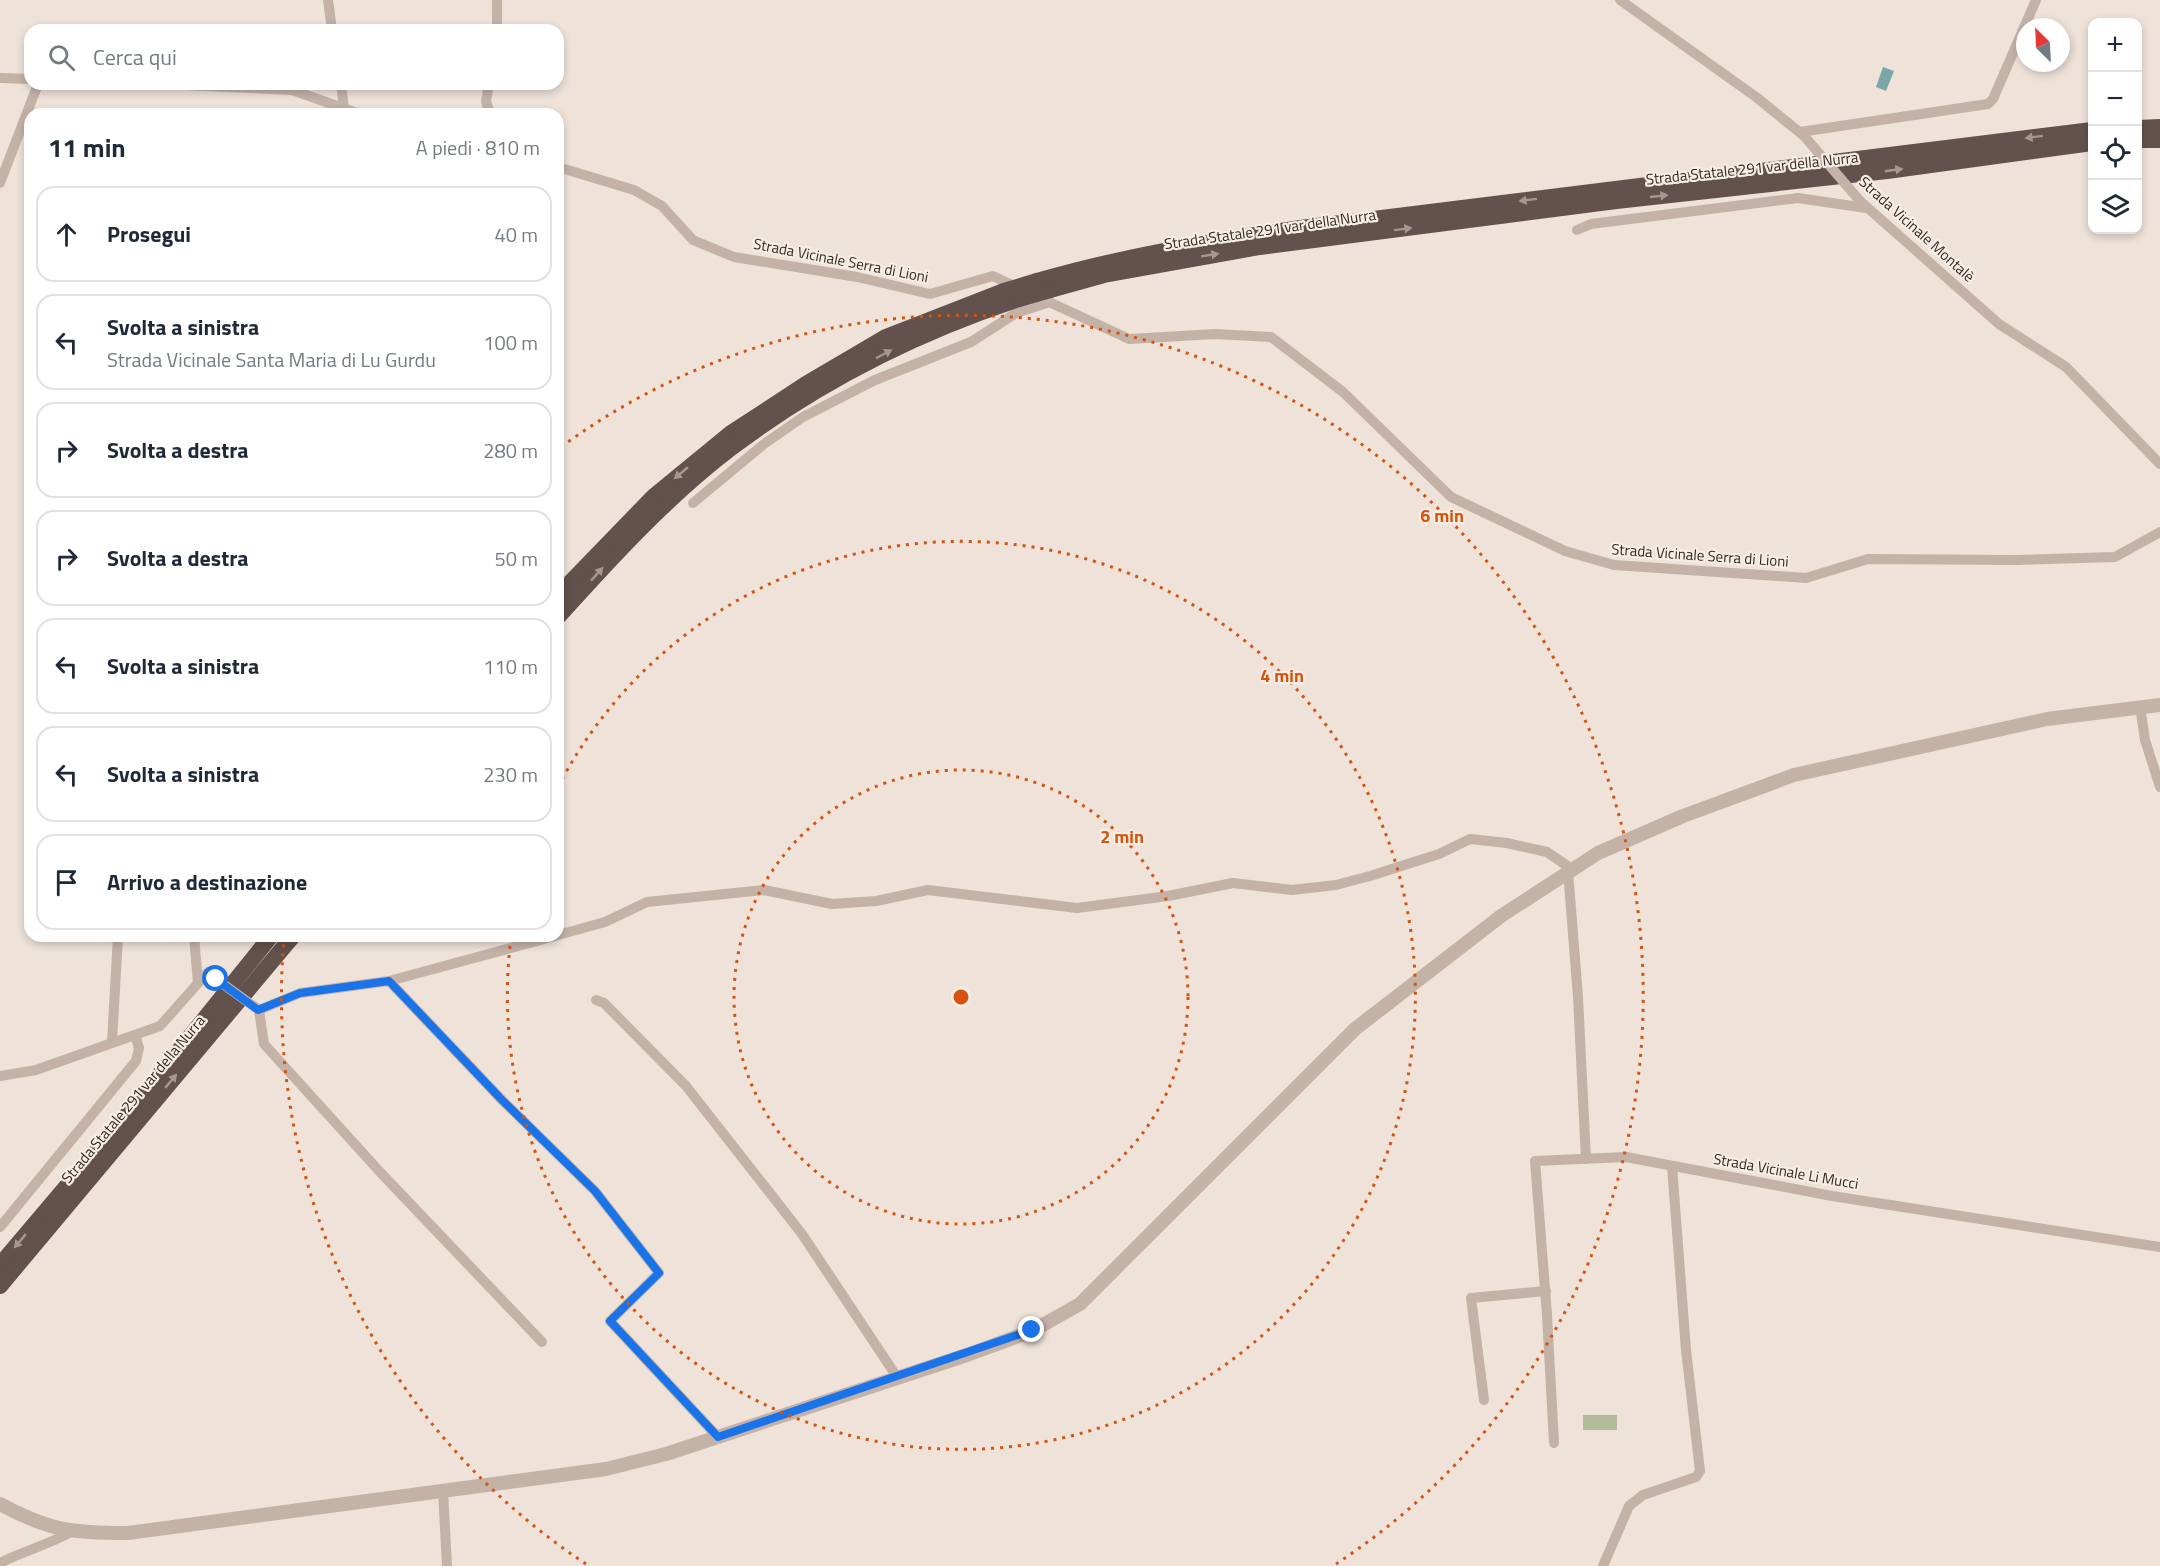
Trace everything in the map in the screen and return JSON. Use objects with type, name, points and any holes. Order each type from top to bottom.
[{"type":"highway","points":[[2142,128],[2160,127]]},
{"type":"highway","name":"Strada Statale 291 var della Nurra","points":[[1046,291],[1102,262],[1236,237],[2088,130]]},
{"type":"highway","points":[[2142,140],[2160,140]]},
{"type":"highway","name":"Strada Statale 291 var della Nurra","points":[[564,589],[653,496],[731,433],[806,384],[886,338],[1012,295],[1046,291],[1104,275],[1260,247],[1616,201],[1887,171],[2088,144]]},
{"type":"highway","name":"Strada Statale 291 var della Nurra","points":[[564,610],[615,553],[665,506],[729,450],[771,420],[885,353],[1012,295]]},
{"type":"highway","name":"Strada Statale 291 var della Nurra","points":[[0,1265],[127,1115],[266,942]]},
{"type":"highway","name":"Strada Statale 291 var della Nurra","points":[[0,1286],[288,942]]},
{"type":"street","points":[[328,0],[331,24]]},
{"type":"street","points":[[497,0],[498,24]]},
{"type":"street","name":"Strada Vicinale Montalè","points":[[1620,0],[1803,135],[1863,204],[1999,324],[2066,367],[2160,464]]},
{"type":"street","points":[[1803,135],[1988,104],[1993,99],[2036,0]]},
{"type":"street","points":[[0,78],[24,79]]},
{"type":"street","points":[[29,108],[36,90]]},
{"type":"street","points":[[292,90],[344,108],[342,90]]},
{"type":"street","points":[[488,90],[486,101],[488,108]]},
{"type":"street","points":[[0,183],[24,120]]},
{"type":"street","name":"Strada Vicinale Serra di Lioni","points":[[564,169],[634,190],[662,206],[693,240],[734,257],[857,277],[930,294],[993,276],[1046,291],[1128,339],[1225,334],[1271,337],[1343,392],[1451,497],[1565,551],[1614,565],[1806,578],[1868,559],[2016,560],[2115,557],[2160,532]]},
{"type":"street","points":[[1577,230],[1591,224],[1798,198],[1863,204]]},
{"type":"street","points":[[693,503],[764,444],[803,417],[875,380],[971,342],[1046,291]]},
{"type":"street","points":[[0,1504],[45,1524],[71,1532],[144,1532],[606,1469],[666,1454],[1032,1330],[1080,1304],[1355,1029],[1502,916],[1598,853],[1683,816],[1794,775],[2047,720],[2160,705]]},
{"type":"street","points":[[2140,706],[2145,740],[2160,787]]},
{"type":"street","points":[[564,934],[605,922],[647,902],[765,890],[832,904],[876,901],[928,891],[1077,908],[1168,896],[1233,884],[1292,890],[1336,885],[1370,876],[1439,854],[1470,840],[1507,843],[1547,852],[1570,870],[1586,1159]]},
{"type":"street","points":[[112,1042],[118,942]]},
{"type":"street","points":[[195,942],[198,983]]},
{"type":"street","points":[[258,1010],[300,993],[389,981],[535,942]]},
{"type":"street","points":[[0,1076],[36,1070],[160,1026],[208,972],[258,1010],[264,1044],[380,1172],[542,1342]]},
{"type":"street","points":[[389,981],[502,1100],[595,1191],[659,1273],[610,1321],[718,1437]]},
{"type":"street","points":[[596,1000],[604,1003],[686,1086],[801,1234],[897,1377]]},
{"type":"street","points":[[0,1227],[136,1061],[139,1048],[135,1035]]},
{"type":"street","name":"Strada Vicinale Li Mucci","points":[[1554,1443],[1546,1291],[1535,1161],[1626,1157],[1832,1196],[2160,1247]]},
{"type":"street","points":[[1603,1566],[1629,1506],[1643,1495],[1696,1477],[1700,1471],[1686,1350],[1672,1166]]},
{"type":"street","points":[[1484,1400],[1471,1298],[1546,1291]]},
{"type":"street","points":[[442,1491],[447,1566]]},
{"type":"street","points":[[0,1563],[22,1551],[48,1544],[71,1532]]},
{"type":"green space","points":[[1583,1415],[1617,1415],[1617,1430],[1583,1430]]},
{"type":"water","points":[[1883,67],[1894,71],[1886,91],[1876,87]]},
{"type":"route","points":[[216,979],[258,1010],[300,993],[389,981],[502,1100],[595,1191],[659,1273],[610,1321],[718,1437],[967,1355],[1032,1330]]}]
